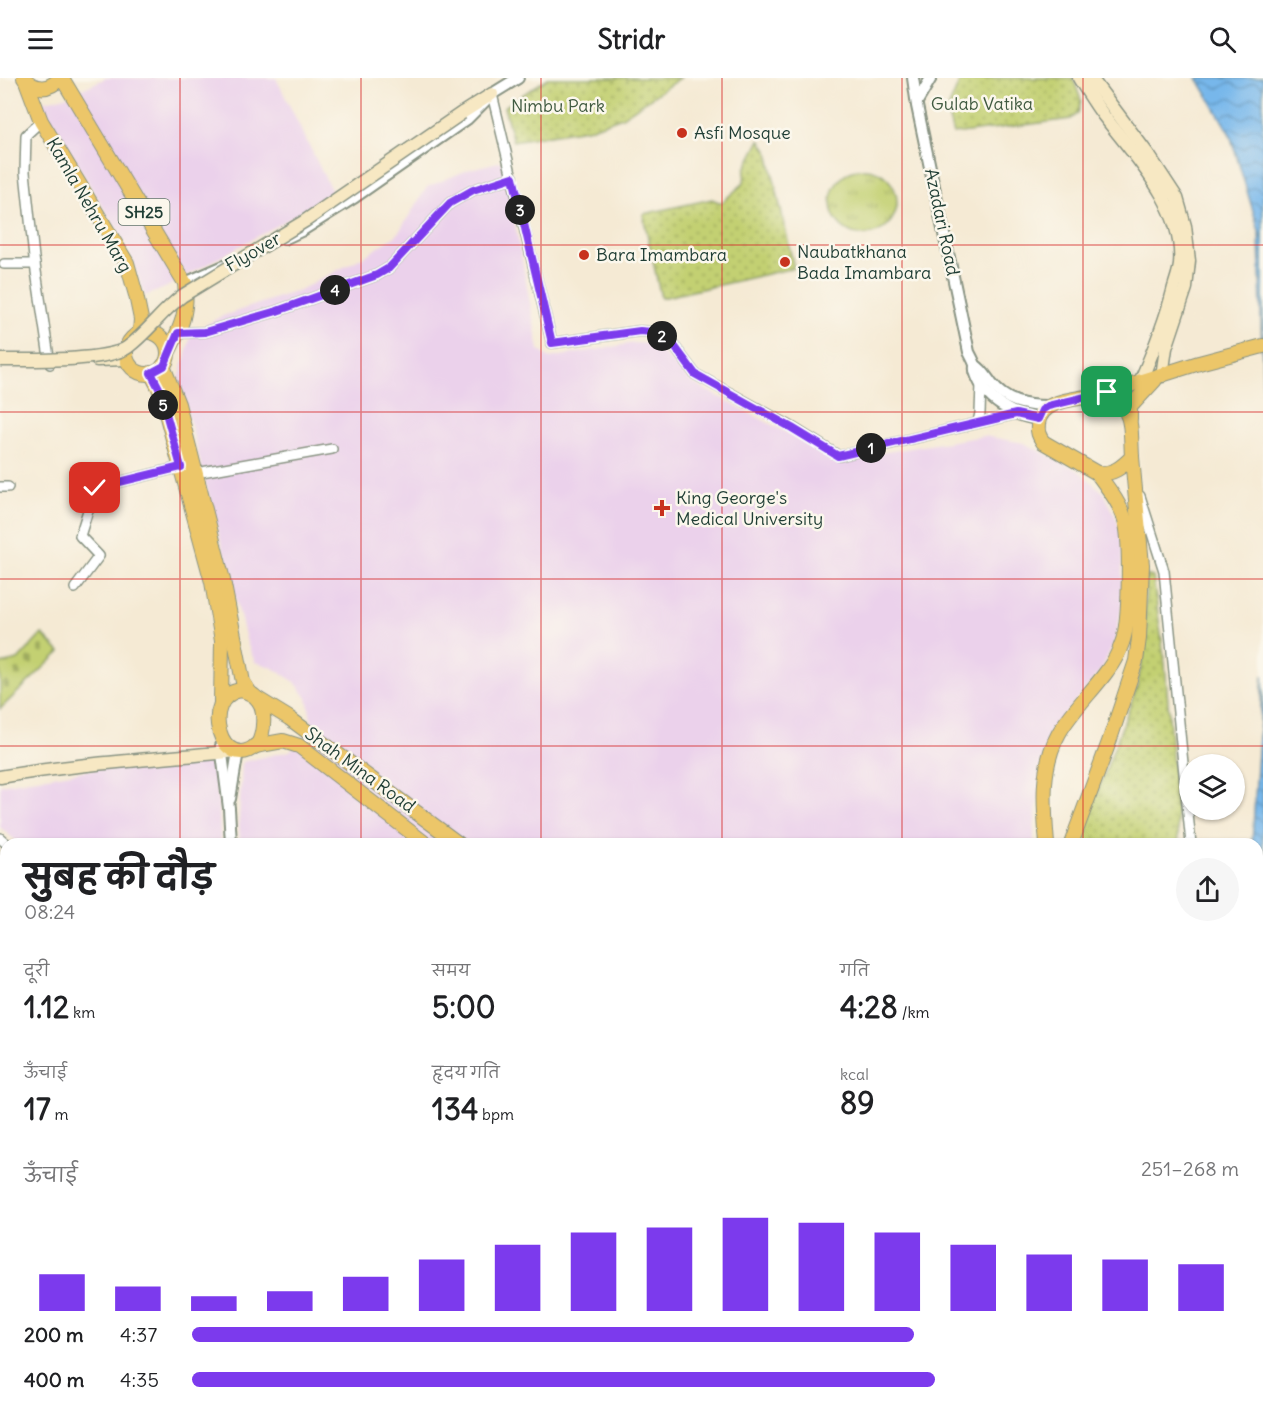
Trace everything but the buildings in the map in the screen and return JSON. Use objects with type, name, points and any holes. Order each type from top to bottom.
[{"type":"main road","name":"SH25","points":[[25,79],[32,85],[45,88],[61,78],[185,283]]},
{"type":"main road","points":[[1073,838],[1136,661],[1142,565],[1130,407],[1141,393],[1160,376],[1166,348],[1186,288],[1190,261],[1185,226],[1177,198],[1150,156],[1079,78]]},
{"type":"main road","points":[[1091,78],[1112,116],[1156,184],[1168,209],[1180,245],[1180,266],[1169,307],[1140,382]]},
{"type":"main road","name":"Kamla Nehru Marg","points":[[25,79],[41,121],[127,263],[141,319],[140,332]]},
{"type":"main road","name":"Flyover","points":[[0,358],[60,359],[117,354],[128,347],[182,296],[305,221],[462,112],[492,94]]},
{"type":"main road","points":[[0,777],[148,758],[248,751],[260,740],[263,730],[261,705],[243,682],[223,580],[181,467],[159,388],[161,364],[164,340],[156,333],[147,331],[132,336],[125,350],[126,359],[131,368],[144,374],[161,364],[178,333],[187,303],[185,283]]},
{"type":"main road","points":[[0,366],[116,349],[127,343]]},
{"type":"main road","points":[[1132,457],[1119,469],[1104,474],[1097,473],[1043,442],[1038,435],[1038,419],[1042,410],[1048,406],[1096,395],[1263,346]]},
{"type":"main road","points":[[0,358],[126,359]]},
{"type":"main road","points":[[161,364],[178,404],[195,473],[208,544],[222,641],[220,736],[225,745],[238,751]]},
{"type":"main road","points":[[1096,395],[1112,398],[1125,407],[1130,418]]},
{"type":"main road","points":[[1047,838],[1044,802],[1047,766],[1059,733],[1108,670],[1122,642],[1127,621],[1128,549],[1125,520],[1113,496],[1097,473]]},
{"type":"main road","points":[[1108,670],[1131,677]]},
{"type":"main road","points":[[221,702],[234,691],[241,690],[254,696]]},
{"type":"main road","name":"Shah Mina Road","points":[[254,696],[289,718],[451,838]]},
{"type":"main road","points":[[148,758],[163,752],[210,746],[220,736]]},
{"type":"main road","name":"Shah Mina Road","points":[[255,746],[283,741],[299,746],[418,838]]},
{"type":"main road","points":[[382,810],[393,794]]},
{"type":"street","points":[[185,283],[301,231],[355,197],[467,119],[492,94],[518,78]]},
{"type":"street","name":"Azadari Road","points":[[913,78],[916,102],[969,352],[975,365],[974,372],[981,384]]},
{"type":"street","points":[[916,102],[931,78]]},
{"type":"street","points":[[492,94],[552,343],[640,331],[652,332],[669,339],[695,374],[838,456],[1016,414]]},
{"type":"street","points":[[41,121],[26,135],[25,172],[49,360]]},
{"type":"street","points":[[178,333],[205,332],[236,323],[277,311],[377,275],[389,268],[450,203],[473,190],[513,177]]},
{"type":"street","points":[[4,264],[35,264]]},
{"type":"street","points":[[975,365],[980,367],[994,387],[1007,399],[1023,404],[1048,406]]},
{"type":"street","points":[[978,422],[981,384]]},
{"type":"street","points":[[981,384],[1002,406],[1016,414],[1038,419]]},
{"type":"street","points":[[195,473],[332,449]]},
{"type":"street","points":[[75,588],[99,556],[80,536],[95,488],[181,467]]},
{"type":"street","points":[[1136,482],[1164,571],[1190,838]]},
{"type":"street","points":[[220,736],[231,838]]},
{"type":"street","points":[[229,808],[238,751]]},
{"type":"shaded area","points":[[106,78],[276,78],[333,194],[165,288],[145,296],[128,249],[40,102],[65,97]]},
{"type":"shaded area","name":"King George's Medical University","points":[[503,161],[539,350],[549,358],[634,343],[654,344],[691,382],[838,460],[984,436],[1024,443],[1079,471],[1104,493],[1118,522],[1122,549],[1122,605],[1115,640],[1102,668],[1063,716],[1040,785],[1034,838],[240,838],[242,762],[290,751],[313,728],[307,698],[295,682],[271,667],[255,662],[247,643],[179,379],[192,332],[220,317],[300,290],[365,256],[397,235],[427,187],[470,169]]},
{"type":"shaded area","points":[[203,759],[216,768],[221,838],[13,838],[0,827],[0,785],[118,765]]},
{"type":"green space","name":"Nimbu Park","points":[[548,78],[680,78],[622,117],[592,128],[513,141],[504,107]]},
{"type":"green space","name":"Gulab Vatika","points":[[961,78],[1073,78],[1081,100],[1078,113],[1071,119],[953,134],[947,111]]},
{"type":"green space","points":[[760,140],[768,152],[794,268],[661,298],[643,214],[712,199],[721,203],[744,183],[745,169]]},
{"type":"green space","points":[[864,169],[877,172],[887,179],[894,189],[897,202],[894,215],[887,225],[877,232],[864,235],[851,232],[841,225],[834,215],[831,202],[834,189],[841,179],[851,172]]},
{"type":"green space","points":[[1146,575],[1153,577],[1165,664],[1179,838],[1083,838],[1137,687],[1144,652]]},
{"type":"green space","points":[[42,634],[60,652],[0,709],[0,664],[18,660]]},
{"type":"water","points":[[1197,78],[1263,78],[1263,398],[1259,231],[1230,134]]},
{"type":"water","points":[[1263,675],[1263,838],[1252,838]]},
{"type":"place","name":"Asfi Mosque","points":[[682,133]]},
{"type":"place","name":"Bara Imambara","points":[[584,255]]},
{"type":"place","name":"Naubatkhana Bada Imambara","points":[[785,262]]},
{"type":"place","name":"King George's Medical University","points":[[662,508]]},
{"type":"route","points":[[95,488],[181,467],[159,388],[151,373],[153,374],[164,366],[178,333],[205,332],[277,311],[377,275],[389,268],[450,203],[473,190],[513,177],[552,343],[640,331],[652,332],[669,339],[695,374],[838,456],[1016,414],[1038,419],[1042,410],[1048,406],[1107,392]]}]
